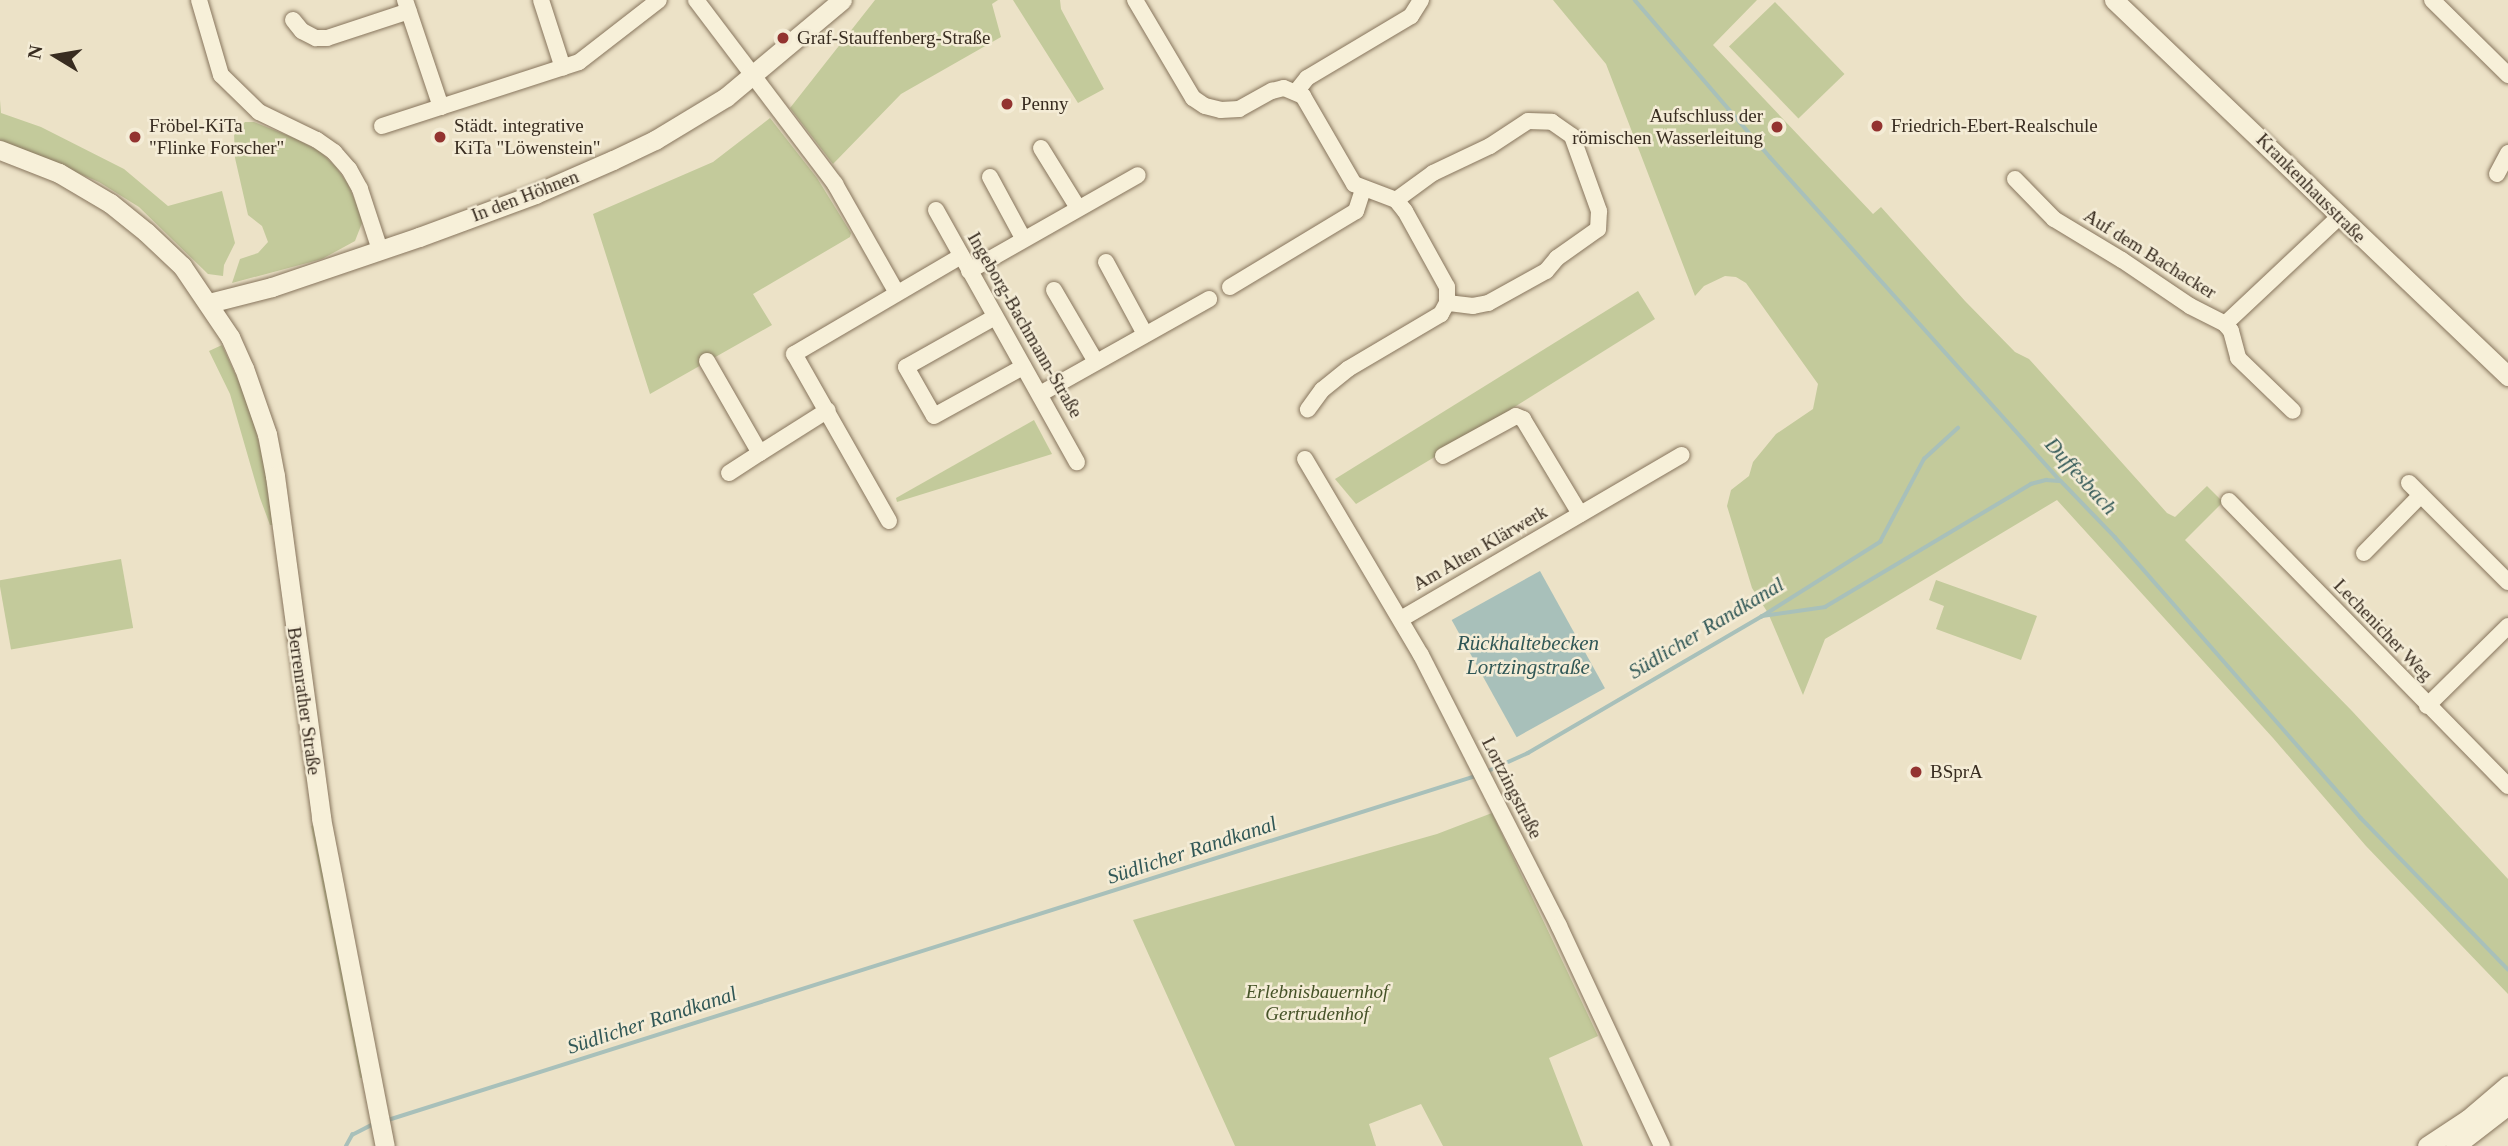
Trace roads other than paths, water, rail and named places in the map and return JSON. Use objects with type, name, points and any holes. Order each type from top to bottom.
[{"type":"street","points":[[199,0],[220,75],[259,112],[317,140],[334,152],[349,169],[360,189],[380,250]]},
{"type":"street","points":[[541,0],[563,68]]},
{"type":"street","points":[[382,126],[579,62],[659,0]]},
{"type":"street","points":[[695,0],[835,184],[897,293]]},
{"type":"street","name":"In den Höhnen","points":[[209,303],[272,287],[380,250],[535,194],[613,160],[686,122],[753,78],[842,0]]},
{"type":"street","points":[[1135,0],[1193,98],[1205,106],[1238,109],[1272,91],[1284,88],[1303,96],[1354,184],[1396,200],[1405,211],[1447,287],[1447,303],[1441,314],[1348,369],[1322,390],[1308,409]]},
{"type":"street","points":[[1296,92],[1307,78],[1411,16],[1420,0]]},
{"type":"street","name":"Krankenhausstraße","points":[[2114,0],[2505,370]]},
{"type":"street","points":[[2432,0],[2508,75]]},
{"type":"street","points":[[293,20],[302,31],[316,38],[327,38],[407,6],[441,107]]},
{"type":"street","points":[[1396,200],[1433,173],[1490,146],[1528,121],[1552,122],[1572,136],[1599,211],[1598,229],[1557,258],[1546,271],[1488,303],[1473,306],[1447,303]]},
{"type":"street","points":[[1041,148],[1078,208]]},
{"type":"street","name":"Berrenrather Straße","points":[[0,150],[59,173],[110,203],[182,266],[209,303],[244,368],[267,434],[321,818],[384,1142]]},
{"type":"street","points":[[2497,174],[2508,153]]},
{"type":"street","points":[[889,521],[794,354],[897,293],[1023,238],[1138,175]]},
{"type":"street","points":[[990,177],[1023,238]]},
{"type":"street","name":"Auf dem Bachacker","points":[[2015,179],[2054,219],[2190,306],[2225,324],[2231,331],[2238,358],[2292,411]]},
{"type":"street","points":[[1230,287],[1356,211],[1363,189]]},
{"type":"street","name":"Ingeborg-Bachmann-Straße","points":[[936,210],[1077,462]]},
{"type":"street","name":"Auf dem Bachacker","points":[[2225,324],[2340,216]]},
{"type":"street","points":[[1106,262],[1145,334]]},
{"type":"street","points":[[1054,290],[1096,362]]},
{"type":"street","points":[[1040,394],[1209,299]]},
{"type":"street","points":[[995,317],[906,368],[933,416],[1023,366]]},
{"type":"street","points":[[707,361],[760,453]]},
{"type":"street","points":[[729,473],[828,410]]},
{"type":"street","name":"Am Alten Klärwerk","points":[[1443,456],[1516,416],[1523,419],[1580,514]]},
{"type":"street","name":"Am Alten Klärwerk","points":[[1401,620],[1682,455]]},
{"type":"street","name":"Lortzingstraße","points":[[1305,458],[1401,620],[1487,785],[1559,926],[1662,1146]]},
{"type":"street","points":[[2364,553],[2415,489],[2508,582]]},
{"type":"street","name":"Lechenicher Weg","points":[[2229,501],[2508,786]]},
{"type":"street","points":[[2427,706],[2508,626]]},
{"type":"street","points":[[2427,1146],[2468,1119],[2508,1085]]},
{"type":"street","points":[[2455,1146],[2508,1105]]},
{"type":"water","name":"Rückhaltebecken Lortzingstraße","points":[[1540,571],[1605,688],[1517,737],[1452,620]]},
{"type":"waterway","name":"Duffesbach","points":[[1635,0],[1770,157],[2061,481],[2115,537],[2361,818],[2508,969]]},
{"type":"waterway","name":"Südlicher Randkanal","points":[[1486,772],[1528,753],[1761,617],[1880,542],[1924,459],[1958,428]]},
{"type":"waterway","points":[[1762,616],[1825,607],[2031,484],[2046,480],[2059,481]]},
{"type":"waterway","name":"Südlicher Randkanal","points":[[385,1121],[1476,776]]},
{"type":"waterway","name":"Südlicher Randkanal","points":[[346,1146],[352,1135],[374,1124]]},
{"type":"place","name":"Graf-Stauffenberg-Straße","points":[[783,38]]},
{"type":"place","name":"Penny","points":[[1007,104]]},
{"type":"place","name":"Friedrich-Ebert-Realschule","points":[[1877,126]]},
{"type":"place","name":"Aufschluss der römischen Wasserleitung","points":[[1777,127]]},
{"type":"place","name":"Fröbel-KiTa \"Flinke Forscher\"","points":[[135,137]]},
{"type":"place","name":"Städt. integrative KiTa \"Löwenstein\"","points":[[440,137]]},
{"type":"place","name":"BSprA","points":[[1916,772]]},
{"type":"park label","name":"Erlebnisbauernhof Gertrudenhof","points":[[1317,1003]]}]
